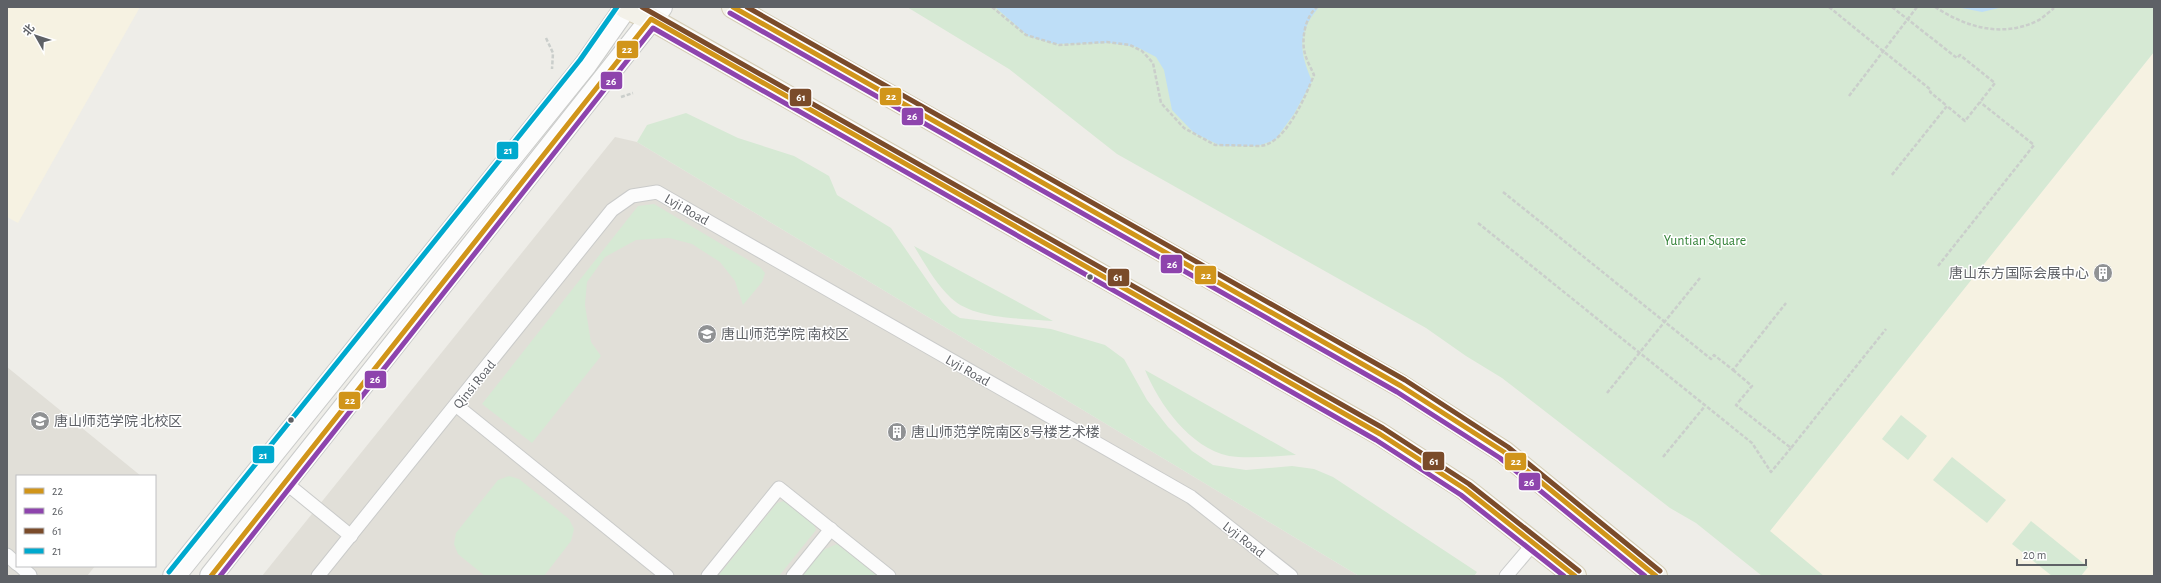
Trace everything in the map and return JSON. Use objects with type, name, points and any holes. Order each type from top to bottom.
[{"type":"main road","points":[[174,576],[586,64],[626,7],[656,13],[1380,434],[1465,489],[1575,576]]},
{"type":"main road","points":[[733,7],[1401,386],[1504,452],[1656,576]]},
{"type":"main road","points":[[211,576],[656,13]]},
{"type":"lane","name":"Lvji Road","points":[[632,196],[657,192],[1191,497],[1291,576]]},
{"type":"lane","name":"Qinsi Road","points":[[318,576],[457,406],[612,210],[632,196]]},
{"type":"lane","points":[[457,406],[667,576]]},
{"type":"lane","points":[[286,483],[351,536]]},
{"type":"lane","points":[[708,576],[779,488],[831,528],[889,576]]},
{"type":"lane","points":[[793,576],[831,528]]},
{"type":"lane","points":[[1506,576],[1534,543]]},
{"type":"lane","points":[[7,555],[16,563]]},
{"type":"lane","points":[[21,567],[30,575],[29,576]]},
{"type":"path","points":[[992,7],[1026,35],[1059,45],[1107,42],[1130,45],[1142,51],[1153,62],[1161,104],[1184,128],[1215,144],[1264,146],[1280,135],[1302,104],[1310,87],[1314,75],[1305,54],[1304,34],[1310,13],[1317,7]]},
{"type":"path","points":[[1830,7],[1931,90],[1930,92],[1965,121],[1996,83],[1960,54],[1957,58],[1892,7]]},
{"type":"path","points":[[1849,96],[1918,7]]},
{"type":"path","points":[[1934,7],[1948,16],[1980,29],[2008,29],[2037,21],[2054,8]]},
{"type":"path","points":[[1938,266],[2034,145],[1980,102]]},
{"type":"path","points":[[1891,176],[1947,106]]},
{"type":"path","points":[[1503,192],[1711,358],[1714,355],[1752,386],[1736,405],[1790,448]]},
{"type":"path","points":[[1478,223],[1752,443],[1771,472],[1886,329]]},
{"type":"path","points":[[1607,393],[1700,278]]},
{"type":"path","points":[[1733,370],[1786,304]]},
{"type":"path","points":[[1663,457],[1705,406]]},
{"type":"shaded area","points":[[7,7],[140,7],[18,223],[7,217]]},
{"type":"shaded area","points":[[2154,52],[2154,576],[1762,576],[1745,562]]},
{"type":"shaded area","name":"唐山师范学院 南校区","points":[[615,137],[637,142],[1359,576],[262,576]]},
{"type":"shaded area","name":"唐山师范学院 北校区","points":[[7,367],[140,475],[16,475],[16,567],[94,567],[87,576],[7,576]]},
{"type":"green space","name":"Yuntian Square","points":[[907,7],[2154,7],[2154,52],[1770,531],[1824,576],[1762,576],[1696,523],[1670,508],[1502,378],[1466,356],[1426,328],[1117,154],[1009,69]]},
{"type":"green space","points":[[686,113],[738,138],[794,156],[829,176],[837,195],[891,228],[942,302],[952,313],[960,318],[1051,329],[1105,345],[1124,359],[1147,400],[1168,427],[1192,451],[1213,465],[1246,470],[1292,466],[1314,469],[1333,477],[1477,572],[1474,576],[1359,576],[637,142],[647,125]]},
{"type":"green space","points":[[654,204],[760,267],[765,273],[762,282],[743,305],[735,281],[720,262],[692,244],[669,238],[636,240],[605,257],[587,282],[585,305],[591,342],[601,356],[532,443],[482,404],[638,206]]},
{"type":"green space","points":[[914,246],[1053,321],[999,317],[972,310],[961,305],[951,298],[940,286]]},
{"type":"green space","points":[[1145,370],[1296,455],[1236,457],[1215,451],[1201,444],[1178,423],[1168,410],[1159,397]]},
{"type":"green space","points":[[1901,415],[1927,436],[1908,460],[1882,439]]},
{"type":"green space","points":[[1952,457],[2006,500],[1987,523],[1933,480]]},
{"type":"green space","points":[[509,476],[519,479],[569,519],[574,529],[571,541],[544,576],[485,576],[458,554],[454,544],[456,533],[498,480]]},
{"type":"green space","points":[[784,501],[814,524],[816,530],[779,576],[718,576],[777,503]]},
{"type":"green space","points":[[2031,521],[2088,567],[2081,576],[2052,576],[2012,544]]},
{"type":"green space","points":[[837,544],[879,576],[802,576],[823,550]]},
{"type":"water","points":[[995,7],[1319,7],[1307,25],[1302,42],[1305,60],[1312,81],[1294,114],[1275,140],[1258,146],[1221,146],[1194,133],[1172,110],[1164,70],[1156,57],[1137,47],[1110,43],[1055,44],[1028,36]]},
{"type":"water","points":[[1957,7],[2003,7],[1982,12]]},
{"type":"transit line","name":"21","points":[[169,572],[580,60],[617,7]]},
{"type":"transit line","name":"61","points":[[642,7],[1383,428],[1469,484],[1579,571]]},
{"type":"transit line","name":"22","points":[[733,7],[1401,386],[1504,452],[1656,576]]},
{"type":"transit line","name":"61","points":[[747,7],[1405,380],[1508,447],[1660,571]]},
{"type":"transit line","name":"26","points":[[730,13],[1397,392],[1500,458],[1645,576]]},
{"type":"transit line","name":"22","points":[[211,576],[651,19],[1380,434],[1465,489],[1575,576]]},
{"type":"transit line","name":"26","points":[[220,576],[653,28],[1376,440],[1461,495],[1564,576]]},
{"type":"place","name":"唐山东方国际会展中心","points":[[2103,273]]},
{"type":"place","name":"唐山师范学院 南校区","points":[[707,334]]},
{"type":"place","name":"唐山师范学院 北校区","points":[[40,421]]},
{"type":"place","name":"唐山师范学院南区8号楼艺术楼","points":[[897,432]]}]
